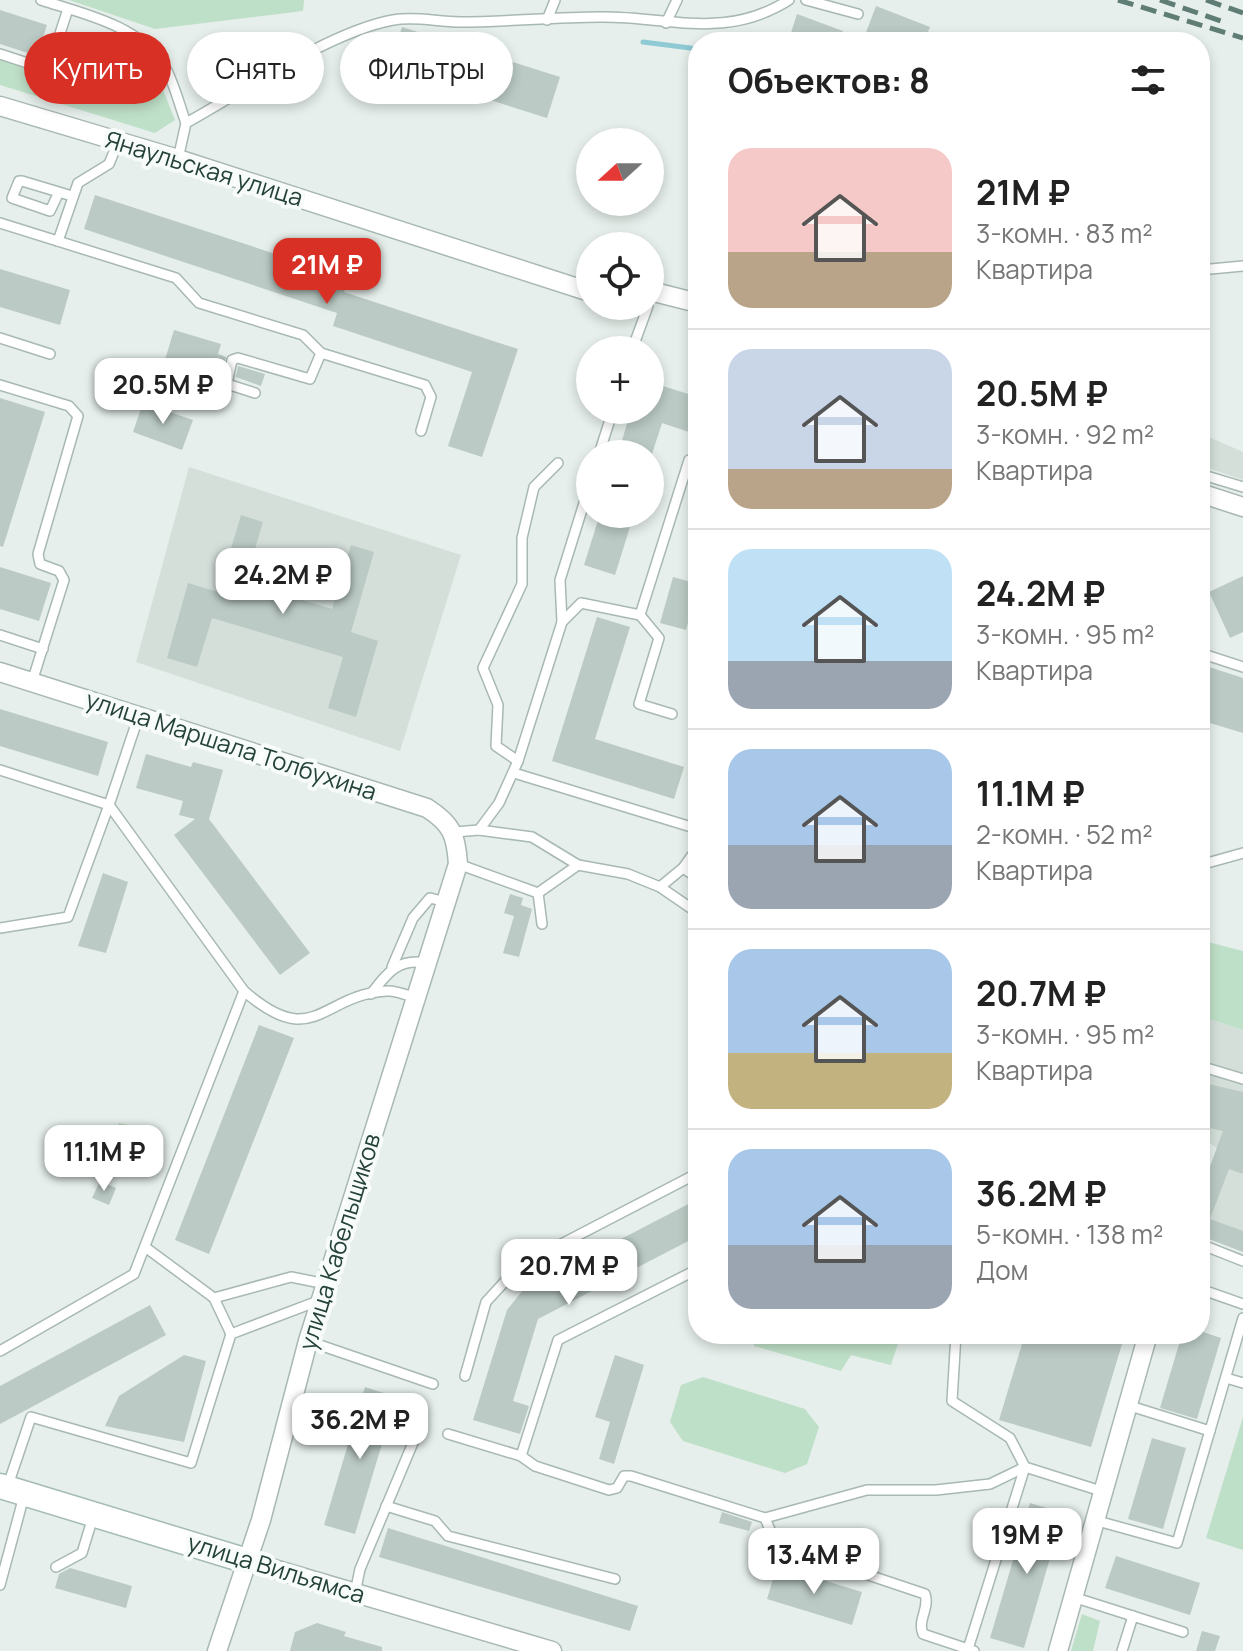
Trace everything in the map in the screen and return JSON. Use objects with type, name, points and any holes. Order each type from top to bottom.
[{"type":"street","name":"Янаульская улица","points":[[0,106],[178,159],[576,287]]},
{"type":"street","points":[[664,298],[688,302]]},
{"type":"street","points":[[1210,496],[1243,507]]},
{"type":"street","name":"улица Маршала Толбухина","points":[[0,672],[427,808],[447,821],[455,832]]},
{"type":"street","name":"улица Кабельщиков","points":[[217,1651],[247,1561],[323,1292],[458,864],[455,832]]},
{"type":"street","points":[[1058,1651],[1145,1344]]},
{"type":"street","name":"улица Вильямса","points":[[11,1489],[548,1650]]},
{"type":"lane","points":[[41,0],[132,32],[151,47],[166,67],[186,123],[178,159]]},
{"type":"lane","points":[[547,20],[555,0]]},
{"type":"lane","points":[[666,23],[677,0]]},
{"type":"lane","points":[[186,123],[342,38],[378,24],[418,18],[461,22],[600,17],[723,25],[789,0]]},
{"type":"lane","points":[[806,0],[858,14]]},
{"type":"lane","points":[[60,32],[68,9]]},
{"type":"lane","points":[[0,54],[24,62]]},
{"type":"lane","points":[[58,241],[78,183],[112,161],[118,142]]},
{"type":"lane","points":[[59,192],[50,211],[12,198],[19,181],[59,192],[72,196]]},
{"type":"lane","points":[[0,223],[176,278],[199,303],[303,335],[321,353],[428,388],[431,397],[421,431]]},
{"type":"lane","points":[[1210,269],[1243,266]]},
{"type":"lane","points":[[0,338],[50,354]]},
{"type":"lane","points":[[255,393],[227,384],[232,360],[238,358],[310,379],[321,353]]},
{"type":"lane","points":[[0,385],[69,406],[78,416],[38,554],[40,564],[59,571],[64,577],[32,682]]},
{"type":"lane","points":[[518,761],[496,746],[498,705],[483,668],[522,584],[522,538],[534,487],[558,463]]},
{"type":"lane","points":[[640,615],[688,463]]},
{"type":"lane","points":[[1210,477],[1243,487]]},
{"type":"lane","points":[[479,830],[499,803],[518,761],[562,622],[560,580],[576,528]]},
{"type":"lane","points":[[562,622],[581,603],[640,615],[659,638],[639,704],[672,714]]},
{"type":"lane","points":[[0,635],[43,649]]},
{"type":"lane","points":[[1210,656],[1243,667]]},
{"type":"lane","points":[[0,928],[68,917],[139,715]]},
{"type":"lane","points":[[0,770],[109,805],[244,991],[269,1013],[306,1020],[389,990],[416,998]]},
{"type":"lane","points":[[514,773],[688,826]]},
{"type":"lane","points":[[455,832],[479,830],[532,837],[578,865],[628,874],[660,887],[688,906]]},
{"type":"lane","points":[[1210,862],[1243,853]]},
{"type":"lane","points":[[660,887],[688,861]]},
{"type":"lane","points":[[458,864],[538,893]]},
{"type":"lane","points":[[538,893],[578,865]]},
{"type":"lane","points":[[683,868],[688,871]]},
{"type":"lane","points":[[538,893],[542,924]]},
{"type":"lane","points":[[371,994],[392,967],[413,918],[430,898],[446,903]]},
{"type":"lane","points":[[392,967],[409,960],[427,963]]},
{"type":"lane","points":[[0,1351],[134,1274],[244,991]]},
{"type":"lane","points":[[1210,1069],[1243,1079]]},
{"type":"lane","points":[[465,1376],[486,1302],[519,1266],[688,1178]]},
{"type":"lane","points":[[0,1585],[11,1489],[31,1417],[191,1463],[231,1334],[214,1298],[145,1247]]},
{"type":"lane","points":[[1210,1248],[1243,1261]]},
{"type":"lane","points":[[521,1456],[558,1340],[688,1274]]},
{"type":"lane","points":[[214,1298],[291,1277],[323,1292]]},
{"type":"lane","points":[[231,1334],[323,1292]]},
{"type":"lane","points":[[1210,1292],[1243,1304]]},
{"type":"lane","points":[[1094,1520],[1177,1543],[1243,1318]]},
{"type":"lane","points":[[308,1341],[433,1384]]},
{"type":"lane","points":[[765,1518],[776,1544],[925,1594],[927,1604],[921,1624],[923,1634],[971,1650],[1025,1467],[1010,1438],[952,1401],[955,1344]]},
{"type":"lane","points":[[1226,1378],[1243,1383]]},
{"type":"lane","points":[[1127,1405],[1210,1431]]},
{"type":"lane","points":[[355,1593],[360,1569],[420,1426]]},
{"type":"lane","points":[[448,1434],[521,1456],[535,1466],[609,1490],[617,1488],[624,1476],[631,1476],[765,1518],[867,1490],[936,1490],[990,1484],[1025,1467],[1101,1491]]},
{"type":"lane","points":[[386,1506],[435,1521],[448,1536],[615,1579]]},
{"type":"lane","points":[[56,1567],[82,1553],[93,1514]]},
{"type":"lane","points":[[1073,1597],[1183,1632]]},
{"type":"lane","points":[[1122,1651],[1133,1616]]},
{"type":"shaded area","points":[[1210,437],[1243,452],[1243,480],[1210,468]]},
{"type":"shaded area","points":[[189,467],[461,555],[400,751],[136,662]]},
{"type":"shaded area","points":[[1210,1019],[1243,1030],[1243,1252],[1210,1239],[1210,1167],[1217,1148],[1210,1143]]},
{"type":"green space","points":[[69,0],[304,0],[303,11],[155,29]]},
{"type":"green space","points":[[0,58],[24,66],[24,92],[0,85]]},
{"type":"green space","points":[[61,104],[169,104],[175,120],[155,133]]},
{"type":"green space","points":[[1210,943],[1243,951],[1243,1030],[1210,1019]]},
{"type":"green space","points":[[119,1123],[159,1132],[135,1177],[103,1164]]},
{"type":"green space","points":[[898,1344],[891,1365],[851,1355],[841,1371],[754,1346]]},
{"type":"green space","points":[[703,1377],[805,1409],[819,1427],[807,1464],[785,1473],[683,1441],[670,1422],[681,1385]]},
{"type":"green space","points":[[1243,1417],[1243,1550],[1206,1538]]},
{"type":"green space","points":[[1082,1614],[1100,1621],[1093,1651],[1071,1651]]},
{"type":"building","points":[[876,6],[930,27],[928,32],[866,32]]},
{"type":"building","points":[[0,10],[47,25],[45,32],[24,32],[24,52],[0,44]]},
{"type":"building","points":[[797,14],[843,31],[843,32],[791,32]]},
{"type":"building","points":[[402,27],[418,32],[400,32]]},
{"type":"building","points":[[513,62],[560,77],[547,118],[503,104],[513,104]]},
{"type":"building","points":[[95,195],[349,278],[344,292],[518,349],[482,457],[448,446],[472,372],[333,326],[337,313],[84,229]]},
{"type":"building","points":[[0,269],[70,290],[60,325],[0,307]]},
{"type":"building","points":[[174,330],[221,344],[218,354],[226,357],[222,372],[213,369],[211,377],[164,363]]},
{"type":"building","points":[[238,366],[265,374],[261,386],[236,377]]},
{"type":"building","points":[[664,386],[688,394],[688,432],[664,424]]},
{"type":"building","points":[[0,398],[45,412],[3,547],[0,546]]},
{"type":"building","points":[[143,403],[193,420],[182,450],[133,432]]},
{"type":"building","points":[[627,424],[662,424],[657,440],[622,440]]},
{"type":"building","points":[[241,515],[263,522],[245,583],[332,609],[351,545],[374,552],[351,632],[378,641],[356,717],[328,708],[343,657],[212,618],[197,667],[167,658],[188,583],[218,592]]},
{"type":"building","points":[[596,528],[630,528],[615,575],[584,565]]},
{"type":"building","points":[[0,567],[51,583],[39,621],[0,609]]},
{"type":"building","points":[[1243,576],[1243,632],[1230,638],[1210,592]]},
{"type":"building","points":[[673,577],[688,581],[686,630],[660,623]]},
{"type":"building","points":[[597,617],[630,627],[595,739],[684,767],[674,799],[552,761]]},
{"type":"building","points":[[1210,667],[1243,678],[1243,733],[1210,723]]},
{"type":"building","points":[[0,709],[108,742],[98,776],[0,746]]},
{"type":"building","points":[[146,754],[191,767],[193,762],[223,770],[209,819],[310,953],[280,975],[174,835],[195,819],[179,815],[183,801],[136,788]]},
{"type":"building","points":[[103,873],[128,882],[106,953],[78,946]]},
{"type":"building","points":[[510,894],[523,898],[521,905],[532,909],[519,957],[503,953],[514,916],[504,913]]},
{"type":"building","points":[[259,1025],[294,1038],[209,1254],[175,1240]]},
{"type":"building","points":[[1210,1084],[1243,1092],[1243,1174],[1229,1169],[1210,1219],[1210,1167],[1223,1131],[1210,1128]]},
{"type":"building","points":[[100,1181],[116,1188],[109,1205],[92,1198]]},
{"type":"building","points":[[688,1204],[688,1241],[538,1319],[513,1401],[529,1406],[520,1434],[473,1420],[507,1310],[523,1290]]},
{"type":"building","points":[[1210,1219],[1243,1231],[1243,1252],[1210,1239]]},
{"type":"building","points":[[150,1305],[166,1335],[0,1424],[0,1386]]},
{"type":"building","points":[[1210,1334],[1221,1338],[1197,1419],[1160,1408],[1179,1344],[1210,1344]]},
{"type":"building","points":[[1022,1344],[1122,1344],[1091,1447],[999,1420]]},
{"type":"building","points":[[184,1355],[206,1361],[184,1442],[105,1426],[119,1396]]},
{"type":"building","points":[[615,1355],[644,1365],[614,1464],[599,1459],[610,1422],[595,1417]]},
{"type":"building","points":[[365,1387],[396,1397],[355,1534],[324,1525]]},
{"type":"building","points":[[1152,1438],[1186,1448],[1163,1529],[1128,1519]]},
{"type":"building","points":[[1030,1503],[1063,1513],[1024,1648],[990,1638]]},
{"type":"building","points":[[722,1512],[752,1522],[749,1531],[719,1523]]},
{"type":"building","points":[[388,1528],[638,1606],[630,1631],[379,1557]]},
{"type":"building","points":[[1116,1556],[1200,1583],[1190,1615],[1105,1588]]},
{"type":"building","points":[[777,1566],[862,1592],[852,1625],[767,1599]]},
{"type":"building","points":[[70,1568],[132,1586],[126,1608],[55,1588],[59,1574]]},
{"type":"building","points":[[317,1623],[346,1632],[344,1636],[382,1647],[382,1651],[290,1651],[295,1632]]},
{"type":"building","points":[[1202,1631],[1220,1636],[1215,1651],[1196,1651]]},
{"type":"waterway","points":[[643,42],[688,48]]},
{"type":"railway","points":[[1118,0],[1243,38]]},
{"type":"railway","points":[[1160,0],[1224,22]]},
{"type":"railway","points":[[1206,0],[1243,13]]}]
